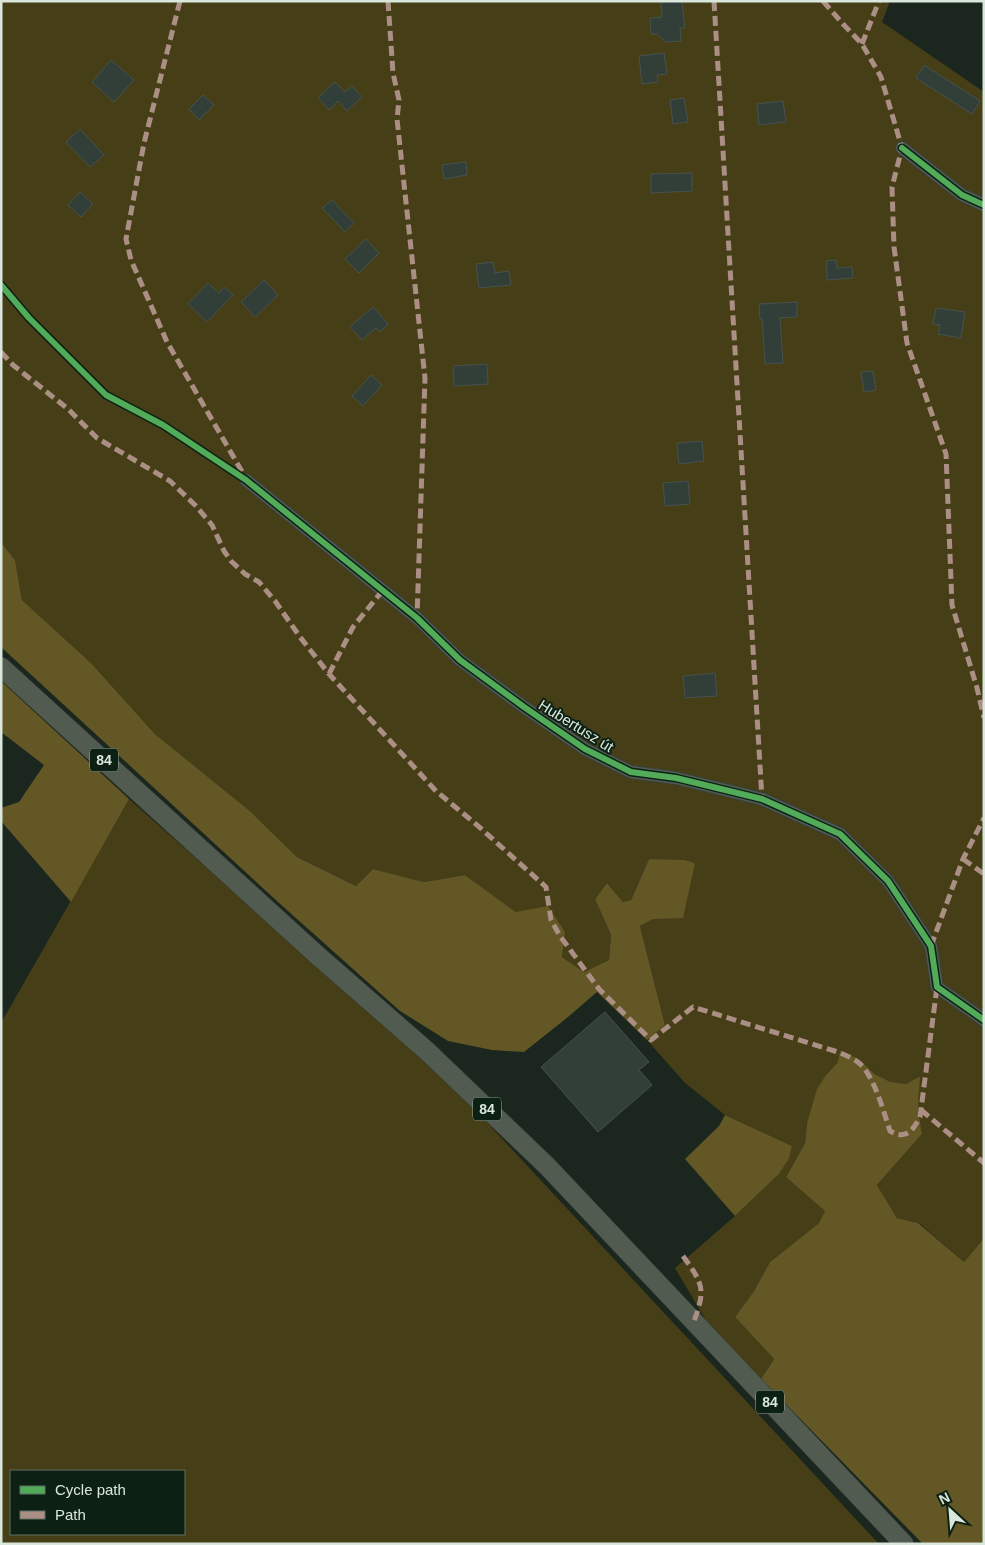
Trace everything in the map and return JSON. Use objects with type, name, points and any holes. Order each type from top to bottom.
[{"type":"main road","name":"84","points":[[1,667],[317,955],[427,1051],[547,1166],[904,1544]]},
{"type":"street","points":[[902,148],[962,195],[984,205]]},
{"type":"street","name":"Hubertusz út","points":[[246,480],[417,618],[460,660],[585,749],[631,772],[676,778],[762,799],[840,834],[888,881],[931,946],[938,987],[984,1020]]},
{"type":"shaded area","points":[[1,1],[890,1],[882,22],[984,92],[984,1238],[964,1262],[919,1223],[897,1218],[877,1185],[922,1134],[918,1107],[919,1076],[907,1083],[892,1083],[880,1077],[859,1059],[838,1062],[826,1075],[807,1123],[805,1143],[786,1177],[826,1210],[819,1223],[770,1262],[754,1291],[735,1317],[774,1359],[761,1379],[708,1324],[675,1268],[735,1216],[779,1174],[792,1146],[725,1115],[685,1083],[647,1040],[665,1025],[640,926],[652,919],[649,859],[631,900],[623,902],[607,883],[595,899],[611,935],[609,960],[584,972],[562,957],[565,932],[516,912],[465,875],[424,882],[373,869],[356,886],[297,857],[250,811],[155,734],[91,663],[22,600],[15,560],[1,542]]},
{"type":"shaded area","points":[[1,542],[15,560],[22,600],[91,663],[155,734],[250,811],[297,857],[356,886],[373,869],[424,882],[465,875],[516,912],[548,906],[565,932],[562,957],[584,972],[609,960],[611,935],[595,899],[607,883],[623,902],[631,900],[649,859],[684,860],[695,863],[683,918],[653,919],[640,926],[665,1025],[647,1040],[597,992],[524,1052],[492,1050],[448,1041],[400,1011],[278,902],[1,647]]},
{"type":"shaded area","points":[[1,681],[129,799],[71,902],[1,821],[1,808],[19,802],[44,765],[1,732]]},
{"type":"shaded area","points":[[129,799],[455,1088],[879,1544],[1,1544],[1,1023]]},
{"type":"shaded area","points":[[840,1051],[859,1059],[875,1074],[890,1082],[906,1084],[920,1076],[918,1107],[922,1134],[877,1185],[897,1218],[918,1223],[964,1262],[984,1238],[984,1544],[923,1544],[761,1379],[774,1359],[735,1317],[754,1291],[770,1262],[819,1223],[825,1211],[786,1177],[805,1143],[807,1123],[817,1089],[838,1062]]},
{"type":"shaded area","points":[[725,1115],[792,1146],[789,1158],[779,1174],[735,1216],[685,1159],[719,1126]]},
{"type":"building","points":[[661,1],[682,1],[685,28],[680,28],[681,41],[666,42],[657,34],[651,34],[650,18],[662,17]]},
{"type":"building","points":[[664,53],[667,74],[657,75],[658,82],[642,84],[639,56]]},
{"type":"building","points":[[111,60],[134,80],[114,102],[92,82]]},
{"type":"building","points":[[924,65],[980,101],[972,114],[916,78]]},
{"type":"building","points":[[335,82],[345,92],[352,86],[362,97],[347,111],[338,101],[329,110],[318,98]]},
{"type":"building","points":[[203,95],[214,105],[199,120],[189,109]]},
{"type":"building","points":[[684,98],[688,122],[673,124],[670,100]]},
{"type":"building","points":[[783,101],[786,122],[759,125],[757,104]]},
{"type":"building","points":[[80,129],[104,155],[90,167],[66,142]]},
{"type":"building","points":[[466,162],[467,175],[444,179],[442,165]]},
{"type":"building","points":[[692,173],[692,191],[651,193],[651,174]]},
{"type":"building","points":[[80,192],[93,204],[81,217],[68,205]]},
{"type":"building","points":[[332,200],[354,223],[345,232],[322,208]]},
{"type":"building","points":[[366,239],[379,253],[359,273],[345,259]]},
{"type":"building","points":[[836,260],[837,268],[852,267],[853,278],[827,280],[826,261]]},
{"type":"building","points":[[493,262],[495,273],[509,271],[511,285],[479,288],[476,264]]},
{"type":"building","points":[[264,280],[278,295],[255,317],[241,302]]},
{"type":"building","points":[[208,283],[219,293],[224,287],[233,295],[207,322],[188,304]]},
{"type":"building","points":[[797,302],[797,317],[780,318],[783,363],[765,364],[759,304]]},
{"type":"building","points":[[373,307],[388,324],[380,332],[376,328],[362,340],[350,327]]},
{"type":"building","points":[[936,308],[965,312],[961,338],[938,334],[940,325],[933,324]]},
{"type":"building","points":[[487,364],[488,384],[454,386],[453,366]]},
{"type":"building","points":[[873,371],[876,390],[864,392],[861,372]]},
{"type":"building","points":[[371,375],[382,385],[363,406],[352,396]]},
{"type":"building","points":[[702,441],[704,461],[679,464],[677,443]]},
{"type":"building","points":[[688,481],[690,504],[665,506],[663,483]]},
{"type":"building","points":[[715,673],[717,696],[685,698],[683,676]]},
{"type":"building","points":[[605,1012],[649,1062],[639,1070],[652,1085],[598,1132],[541,1067]]},
{"type":"marked path","points":[[180,1],[144,143],[126,239],[131,260],[167,342],[244,475]]},
{"type":"marked path","points":[[388,1],[393,73],[399,100],[397,119],[425,378],[417,618]]},
{"type":"marked path","points":[[714,1],[762,799]]},
{"type":"marked path","points":[[823,1],[862,44],[881,77],[902,148],[892,187],[894,247],[907,343],[946,454],[952,605],[984,718]]},
{"type":"marked path","points":[[862,44],[879,1]]},
{"type":"marked path","points":[[1,352],[13,365],[68,409],[97,438],[170,481],[196,506],[212,525],[224,551],[231,561],[245,574],[259,582],[329,674],[436,791],[546,887],[551,920],[560,936],[599,989],[651,1040],[693,1007],[838,1052],[859,1063],[864,1069],[878,1095],[890,1131],[900,1135],[908,1133],[920,1117],[937,987]]},
{"type":"marked path","points":[[329,674],[353,627],[383,590]]},
{"type":"marked path","points":[[931,946],[963,859],[984,818]]},
{"type":"marked path","points":[[963,859],[984,874]]},
{"type":"marked path","points":[[921,1110],[984,1163]]},
{"type":"marked path","points":[[683,1256],[695,1273],[700,1287],[700,1301],[694,1321]]},
{"type":"cycle path","points":[[902,148],[962,195],[984,205]]},
{"type":"cycle path","points":[[1,285],[29,318],[106,395],[163,425],[246,480],[417,618],[460,660],[585,749],[631,772],[676,778],[762,799],[840,834],[888,881],[931,946],[937,987],[984,1020]]}]
